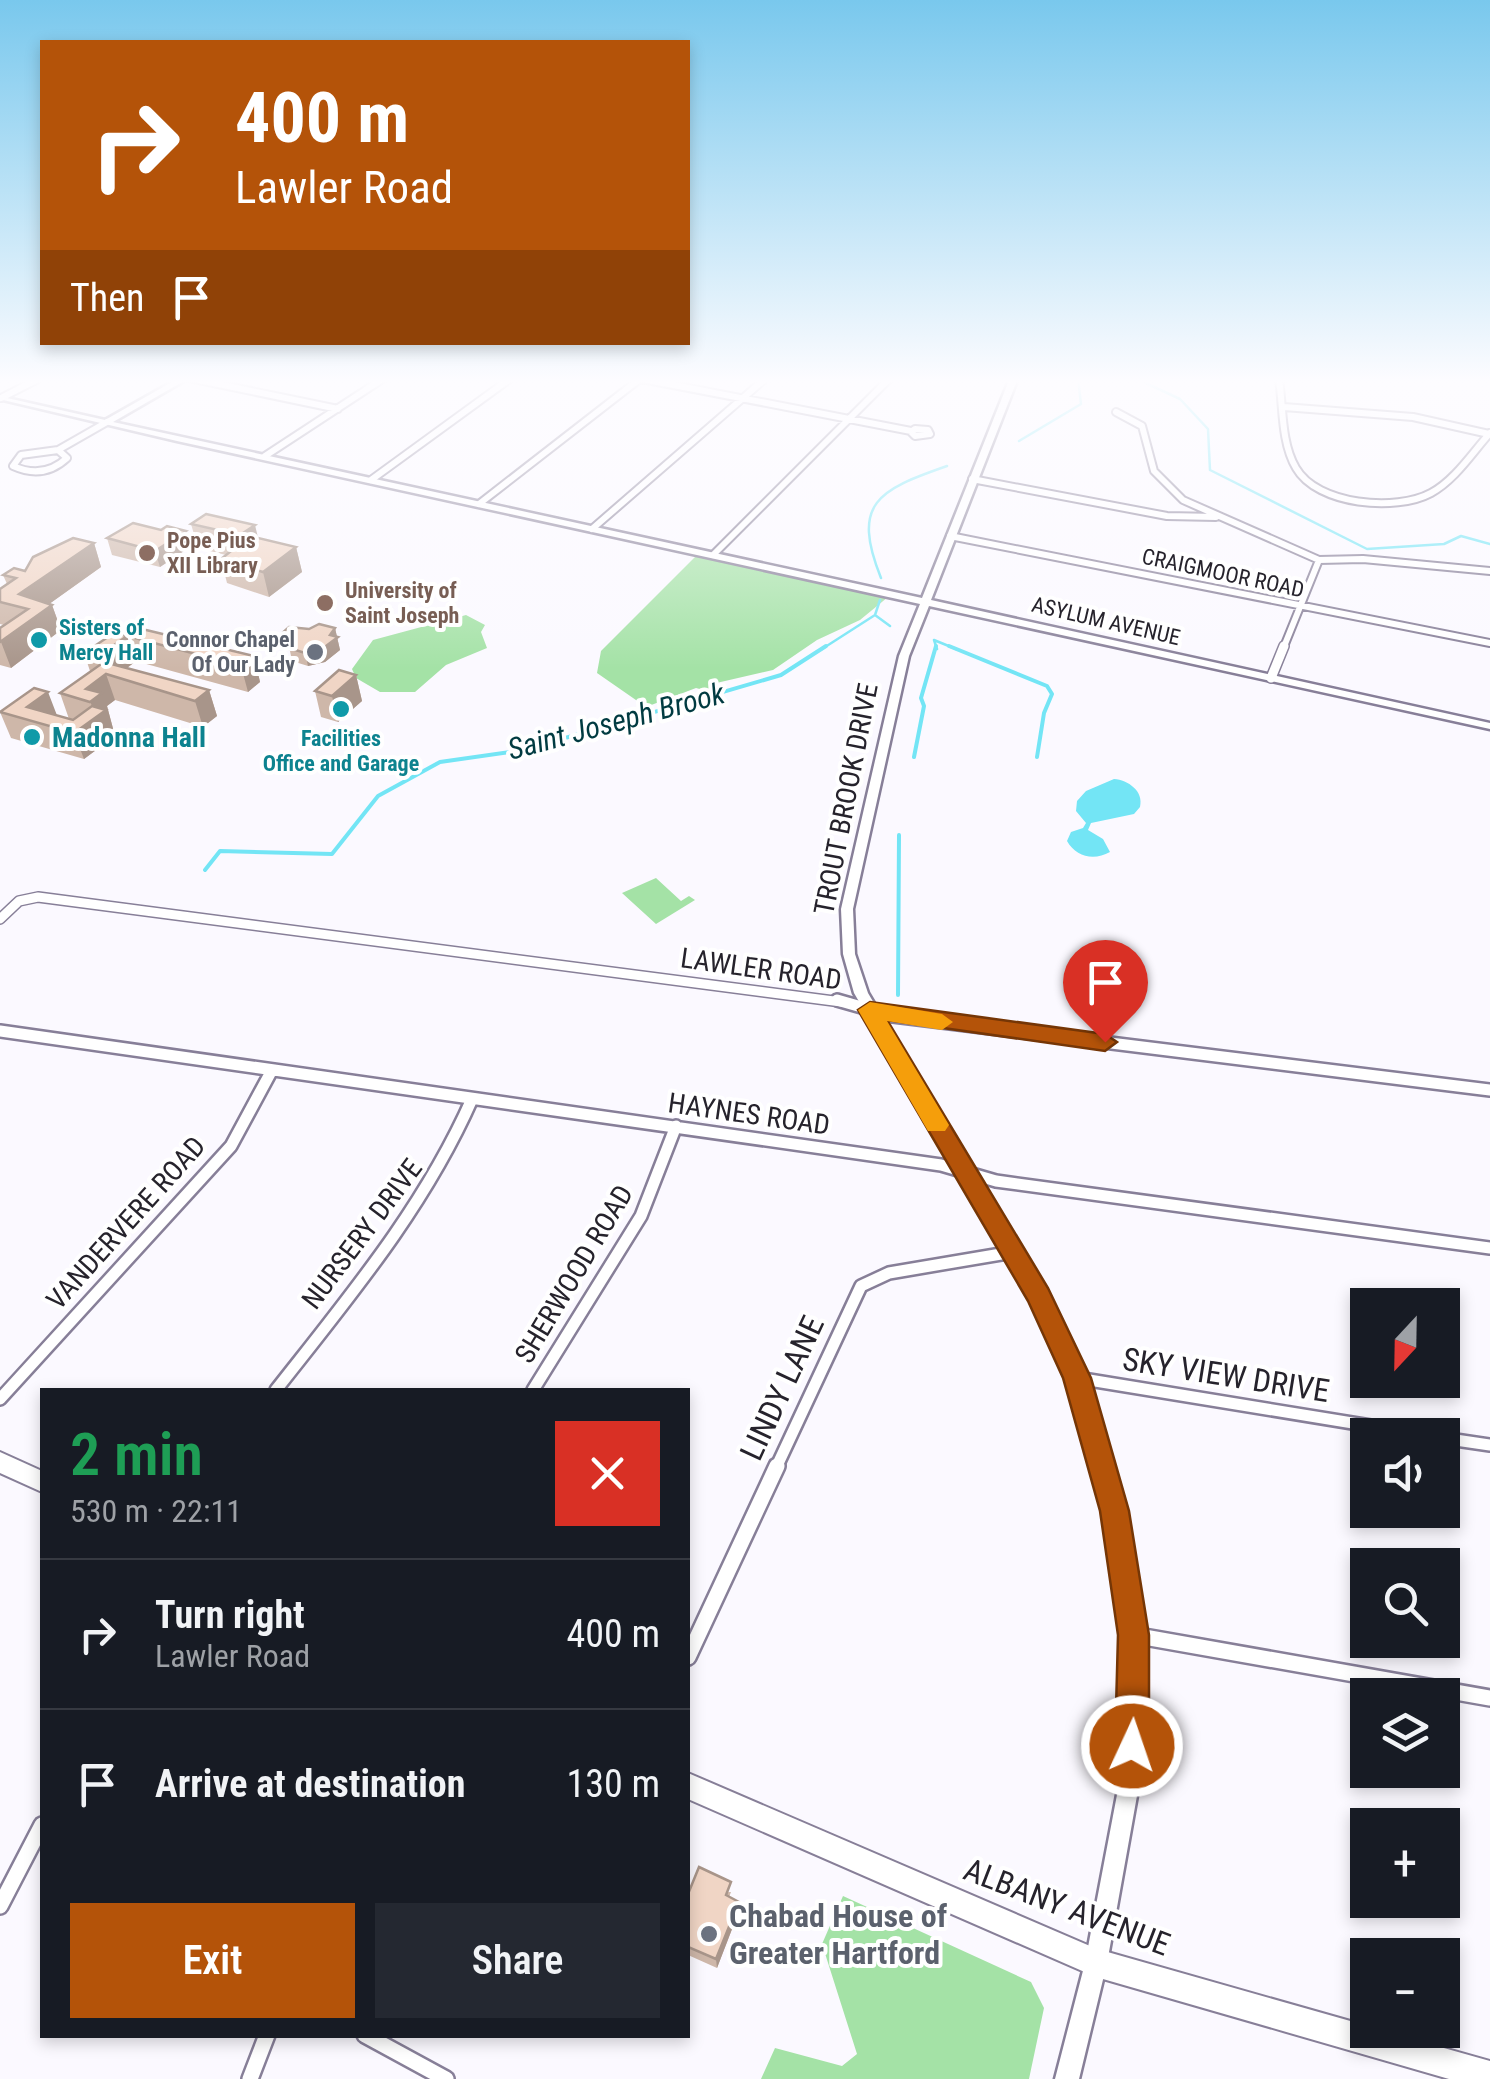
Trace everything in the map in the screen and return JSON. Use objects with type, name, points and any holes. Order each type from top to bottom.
[{"type":"highway","points":[[0,1462],[40,1481]]},
{"type":"highway","name":"ALBANY AVENUE","points":[[690,1787],[1096,1963],[1490,2076]]},
{"type":"main road","name":"ASYLUM AVENUE","points":[[349,475],[1490,726]]},
{"type":"main road","name":"TROUT BROOK DRIVE","points":[[974,475],[904,656],[847,909],[848,954],[870,1010],[1039,1296],[1077,1378],[1114,1511],[1134,1635],[1136,1676],[1130,1779],[1096,1963],[1067,2079]]},
{"type":"street","points":[[371,480],[378,475]]},
{"type":"street","points":[[477,503],[514,475]]},
{"type":"street","points":[[592,528],[654,475]]},
{"type":"street","points":[[713,555],[792,475]]},
{"type":"street","points":[[1158,475],[1216,516],[1319,560],[1363,558],[1490,572]]},
{"type":"street","points":[[1302,475],[1332,493],[1400,502],[1430,494],[1449,475]]},
{"type":"street","points":[[972,479],[1167,516],[1216,516]]},
{"type":"street","name":"CRAIGMOOR ROAD","points":[[950,536],[1490,643]]},
{"type":"street","points":[[1271,678],[1319,560]]},
{"type":"street","name":"LAWLER ROAD","points":[[0,919],[26,898],[843,1001],[912,1018],[1490,1090]]},
{"type":"street","name":"HAYNES ROAD","points":[[0,1031],[940,1164],[996,1181],[1490,1248]]},
{"type":"street","name":"VANDERVERE ROAD","points":[[0,1399],[230,1146],[272,1070]]},
{"type":"street","name":"NURSERY DRIVE","points":[[278,1388],[427,1192],[444,1166],[472,1099]]},
{"type":"street","name":"SHERWOOD ROAD","points":[[534,1388],[641,1216],[676,1126]]},
{"type":"street","name":"LINDY LANE","points":[[690,1653],[861,1286],[889,1272],[1013,1252]]},
{"type":"street","name":"SKY VIEW DRIVE","points":[[1077,1378],[1350,1423]]},
{"type":"street","points":[[1460,1441],[1490,1445]]},
{"type":"street","points":[[1134,1635],[1490,1698]]},
{"type":"street","points":[[0,1906],[40,1830]]},
{"type":"street","points":[[250,2079],[265,2038]]},
{"type":"street","points":[[371,2038],[446,2079]]},
{"type":"green space","points":[[697,555],[888,597],[860,620],[817,640],[773,670],[712,684],[707,691],[696,688],[646,707],[597,673],[601,651]]},
{"type":"green space","points":[[466,615],[485,625],[481,632],[487,648],[446,665],[415,692],[380,692],[356,678],[352,669],[373,640]]},
{"type":"green space","points":[[656,878],[681,901],[689,896],[695,900],[656,924],[622,893]]},
{"type":"green space","points":[[843,1896],[1031,1982],[1044,2008],[1029,2079],[761,2079],[775,2048],[842,2066],[857,2054],[822,1944]]},
{"type":"water","points":[[1114,779],[1134,787],[1140,796],[1140,807],[1134,814],[1091,823],[1088,830],[1103,839],[1110,852],[1098,856],[1080,854],[1067,841],[1071,832],[1086,823],[1076,811],[1077,801],[1086,791]]},
{"type":"building","points":[[206,514],[255,525],[240,535],[191,524]]},
{"type":"building","points":[[133,523],[186,531],[155,551],[107,538]]},
{"type":"building","points":[[250,536],[296,547],[263,572],[221,559]]},
{"type":"building","points":[[73,538],[94,543],[19,594],[52,605],[0,642],[0,628],[28,609],[0,602],[0,589],[16,578],[3,575],[14,568],[25,571],[33,557]]},
{"type":"building","points":[[319,624],[335,628],[330,635],[338,637],[322,649],[305,653],[289,648],[294,642],[280,635],[289,627],[309,629]]},
{"type":"building","points":[[142,629],[254,656],[241,666],[131,637]]},
{"type":"building","points":[[114,633],[127,636],[97,657],[84,653]]},
{"type":"building","points":[[104,662],[209,690],[195,701],[106,674],[86,689],[102,693],[90,702],[60,693]]},
{"type":"building","points":[[339,670],[356,675],[332,696],[315,691]]},
{"type":"building","points":[[34,688],[48,692],[27,707],[73,720],[92,706],[106,710],[74,733],[0,712]]},
{"type":"building","name":"Chabad House of Greater Hartford","points":[[699,1867],[731,1882],[726,1895],[739,1902],[716,1959],[690,1948],[690,1889]]},
{"type":"waterway","points":[[881,578],[872,553],[871,516],[888,492],[924,475]]},
{"type":"waterway","points":[[1220,475],[1367,549],[1444,544],[1461,536],[1490,544]]},
{"type":"waterway","points":[[875,615],[880,600]]},
{"type":"waterway","name":"Saint Joseph Brook","points":[[822,649],[875,615]]},
{"type":"waterway","points":[[875,615],[890,626]]},
{"type":"waterway","points":[[936,646],[934,640],[956,649]]},
{"type":"waterway","name":"Saint Joseph Brook","points":[[205,870],[220,851],[332,854],[378,796],[440,762],[524,750],[781,675],[826,646]]},
{"type":"waterway","points":[[914,757],[924,706],[921,698],[936,646]]},
{"type":"waterway","points":[[949,646],[1047,686],[1052,694],[1044,713],[1037,757]]},
{"type":"waterway","points":[[898,995],[899,835]]},
{"type":"slow traffic","points":[[937,1125],[870,1010],[942,1022]]},
{"type":"place","name":"Pope Pius XII Library","points":[[147,553]]},
{"type":"place","name":"University of Saint Joseph","points":[[325,603]]},
{"type":"place","name":"Sisters of Mercy Hall","points":[[39,640]]},
{"type":"place","name":"Connor Chapel Of Our Lady","points":[[315,652]]},
{"type":"place","name":"Facilities Office and Garage","points":[[341,709]]},
{"type":"place","name":"Madonna Hall","points":[[32,737]]},
{"type":"place","name":"Chabad House of Greater Hartford","points":[[709,1934]]},
{"type":"route","points":[[1105,1042],[870,1010],[1039,1296],[1077,1378],[1114,1511],[1134,1635],[1132,1746]]}]
